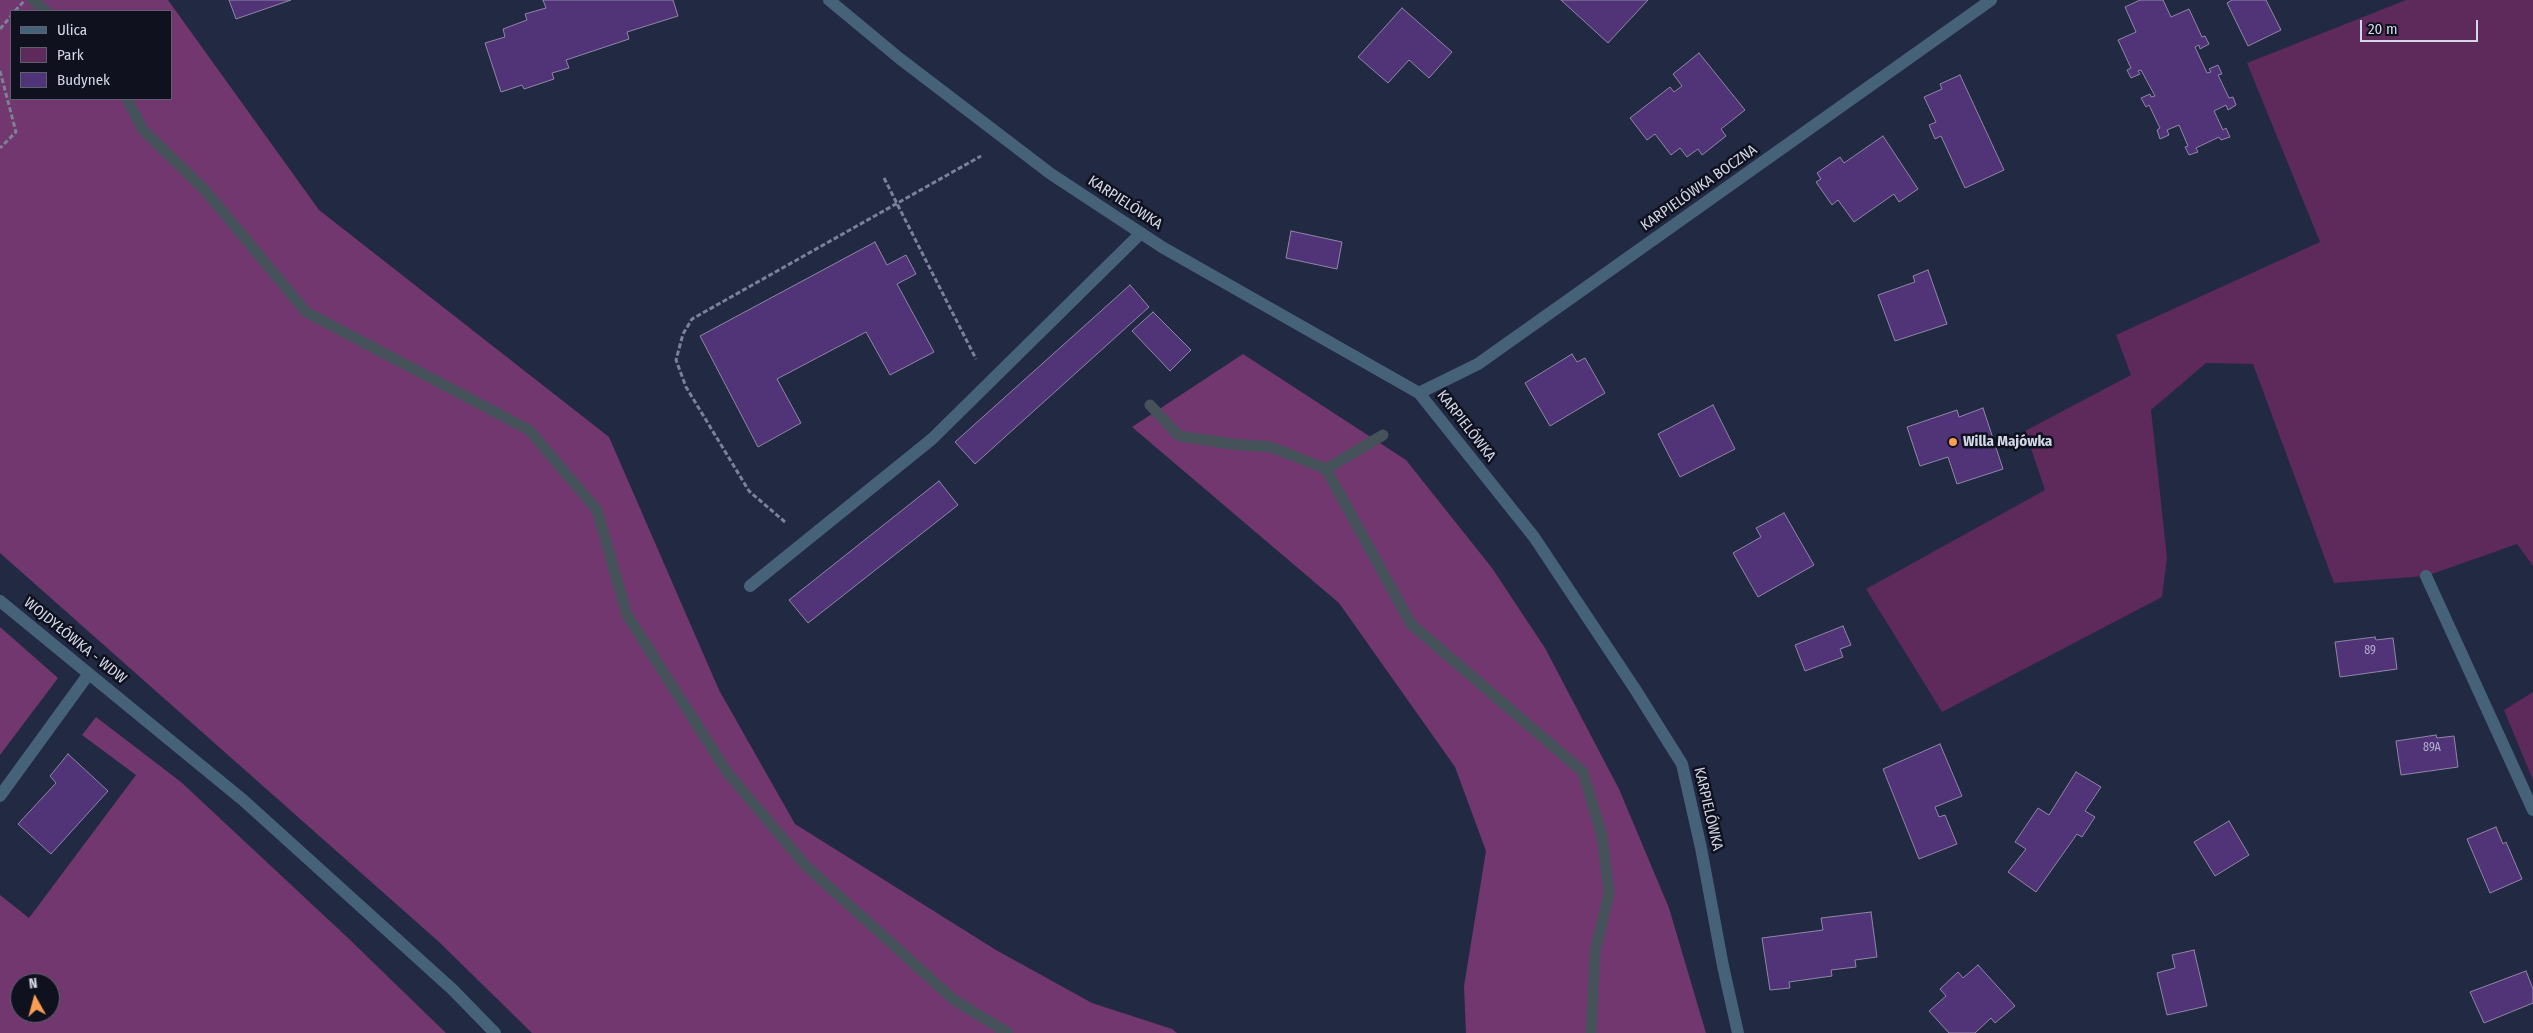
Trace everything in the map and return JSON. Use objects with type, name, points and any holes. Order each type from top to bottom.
[{"type":"street","name":"KARPIELÓWKA","points":[[829,0],[899,58],[1051,174],[1141,233],[1419,393],[1534,537],[1635,689],[1682,764],[1738,1033]]},
{"type":"street","name":"KARPIELÓWKA BOCZNA","points":[[1419,393],[1478,364],[1991,0]]},
{"type":"street","points":[[750,586],[932,440],[1141,233]]},
{"type":"street","points":[[2426,576],[2533,810]]},
{"type":"street","name":"WOJDYŁÓWKA - WDW","points":[[0,601],[242,800],[452,990],[495,1033]]},
{"type":"street","points":[[0,796],[88,675]]},
{"type":"path","points":[[16,10],[25,0]]},
{"type":"path","points":[[0,29],[10,17]]},
{"type":"path","points":[[0,71],[16,132],[0,148]]},
{"type":"path","points":[[806,540],[749,491],[686,387],[676,360],[683,334],[692,319],[1008,141]]},
{"type":"path","points":[[884,178],[988,384]]},
{"type":"green space","points":[[2406,0],[2533,0],[2533,566],[2517,544],[2426,576],[2334,583],[2253,364],[2206,363],[2151,410],[2167,558],[2162,597],[1942,712],[1866,589],[2045,490],[2025,431],[2131,375],[2116,335],[2320,242],[2247,63]]},
{"type":"green space","points":[[2533,692],[2533,780],[2504,710]]},
{"type":"shaded area","points":[[0,0],[168,0],[319,210],[609,437],[719,690],[795,824],[996,950],[1092,1003],[1172,1029],[1177,1033],[532,1033],[439,942],[0,553]]},
{"type":"shaded area","points":[[1243,354],[1406,460],[1492,568],[1545,648],[1619,789],[1669,908],[1706,1033],[1466,1033],[1464,986],[1486,851],[1455,767],[1339,603],[1132,427]]},
{"type":"shaded area","points":[[0,627],[58,678],[0,755]]},
{"type":"shaded area","points":[[96,717],[181,782],[348,938],[446,1033],[0,1033],[0,895],[29,918],[136,775],[82,735]]},
{"type":"building","points":[[229,0],[291,0],[236,19]]},
{"type":"building","points":[[543,0],[673,0],[678,16],[627,32],[629,39],[566,60],[569,68],[552,73],[554,79],[524,89],[522,85],[501,92],[485,43],[505,37],[503,29],[527,20],[525,14],[546,8]]},
{"type":"building","points":[[1561,0],[1648,0],[1608,43]]},
{"type":"building","points":[[2140,0],[2163,0],[2171,17],[2189,9],[2202,37],[2205,36],[2209,44],[2200,49],[2199,45],[2195,47],[2207,73],[2211,72],[2209,69],[2218,65],[2222,74],[2218,75],[2229,98],[2233,97],[2236,105],[2228,110],[2226,105],[2214,111],[2223,130],[2226,128],[2230,137],[2221,140],[2219,137],[2196,148],[2198,152],[2189,155],[2185,147],[2188,146],[2179,125],[2167,130],[2169,135],[2160,139],[2157,130],[2160,128],[2149,105],[2146,107],[2141,98],[2150,94],[2151,97],[2155,96],[2141,70],[2138,71],[2140,74],[2131,78],[2127,70],[2131,68],[2118,40],[2136,32],[2125,7]]},
{"type":"building","points":[[2232,0],[2266,0],[2281,30],[2248,46],[2227,3]]},
{"type":"building","points":[[1402,8],[1452,52],[1429,78],[1409,60],[1388,83],[1358,57]]},
{"type":"building","points":[[1699,53],[1745,110],[1721,129],[1726,136],[1702,155],[1698,149],[1687,157],[1680,148],[1671,155],[1655,134],[1647,140],[1630,118],[1670,87],[1674,92],[1682,86],[1673,74]]},
{"type":"building","points":[[1960,75],[2004,170],[1965,188],[1941,136],[1935,139],[1929,125],[1936,122],[1924,97],[1942,89],[1940,84]]},
{"type":"building","points":[[1883,136],[1918,189],[1899,202],[1894,194],[1854,222],[1838,200],[1832,205],[1816,182],[1821,179],[1817,173],[1840,157],[1844,163]]},
{"type":"building","points":[[1291,231],[1342,242],[1337,269],[1286,258]]},
{"type":"building","points":[[875,242],[887,265],[906,255],[916,274],[897,284],[934,352],[890,375],[866,332],[777,379],[801,423],[758,447],[700,336]]},
{"type":"building","points":[[1928,270],[1947,324],[1895,341],[1878,295],[1915,282],[1913,276]]},
{"type":"building","points":[[1130,285],[1149,307],[975,464],[955,442]]},
{"type":"building","points":[[1153,312],[1191,350],[1170,371],[1132,331]]},
{"type":"building","points":[[1572,354],[1577,362],[1585,358],[1605,393],[1550,426],[1525,383]]},
{"type":"building","points":[[1713,405],[1735,449],[1680,477],[1658,434]]},
{"type":"building","name":"Willa Majówka","points":[[1983,408],[2003,469],[1957,484],[1948,457],[1920,466],[1907,427],[1957,410],[1959,417]]},
{"type":"building","points":[[939,481],[958,505],[808,623],[789,600]]},
{"type":"building","points":[[1784,513],[1814,565],[1758,597],[1733,553],[1761,537],[1756,528]]},
{"type":"building","points":[[1843,626],[1851,645],[1840,649],[1843,657],[1805,671],[1795,645]]},
{"type":"building","points":[[2375,637],[2376,640],[2393,638],[2397,669],[2340,677],[2335,642]]},
{"type":"building","points":[[2436,735],[2437,738],[2454,736],[2458,767],[2401,775],[2396,741]]},
{"type":"building","points":[[1940,744],[1962,796],[1935,807],[1939,817],[1945,815],[1957,844],[1919,859],[1883,769]]},
{"type":"building","points":[[68,754],[108,791],[51,854],[18,824],[56,783],[50,776]]},
{"type":"building","points":[[2076,772],[2101,787],[2085,811],[2095,817],[2082,837],[2077,834],[2036,892],[2008,872],[2026,849],[2015,842],[2038,808],[2049,815]]},
{"type":"building","points":[[2229,821],[2249,855],[2215,876],[2194,842]]},
{"type":"building","points":[[2496,827],[2503,844],[2506,842],[2522,879],[2490,893],[2467,839]]},
{"type":"building","points":[[1871,912],[1877,957],[1855,960],[1856,967],[1831,970],[1832,976],[1789,982],[1790,988],[1770,990],[1762,938],[1823,930],[1821,918]]},
{"type":"building","points":[[2194,950],[2207,1006],[2167,1015],[2157,973],[2175,968],[2172,955]]},
{"type":"building","points":[[1978,965],[2015,1006],[1995,1023],[1991,1018],[1975,1033],[1949,1033],[1929,1011],[1946,996],[1940,989],[1958,972],[1963,978]]},
{"type":"building","points":[[2526,971],[2533,989],[2533,1003],[2484,1023],[2470,992]]},
{"type":"waterway","points":[[33,0],[45,10]]},
{"type":"waterway","points":[[128,100],[143,130],[204,189],[306,312],[529,430],[597,510],[627,615],[727,772],[805,865],[954,1000],[1008,1033]]},
{"type":"waterway","points":[[1150,405],[1179,436],[1231,444],[1271,447],[1326,469],[1411,624],[1583,772],[1602,836],[1609,893],[1595,952],[1591,1033]]},
{"type":"waterway","points":[[1326,469],[1383,435]]},
{"type":"place","name":"Willa Majówka","points":[[1953,442]]}]
